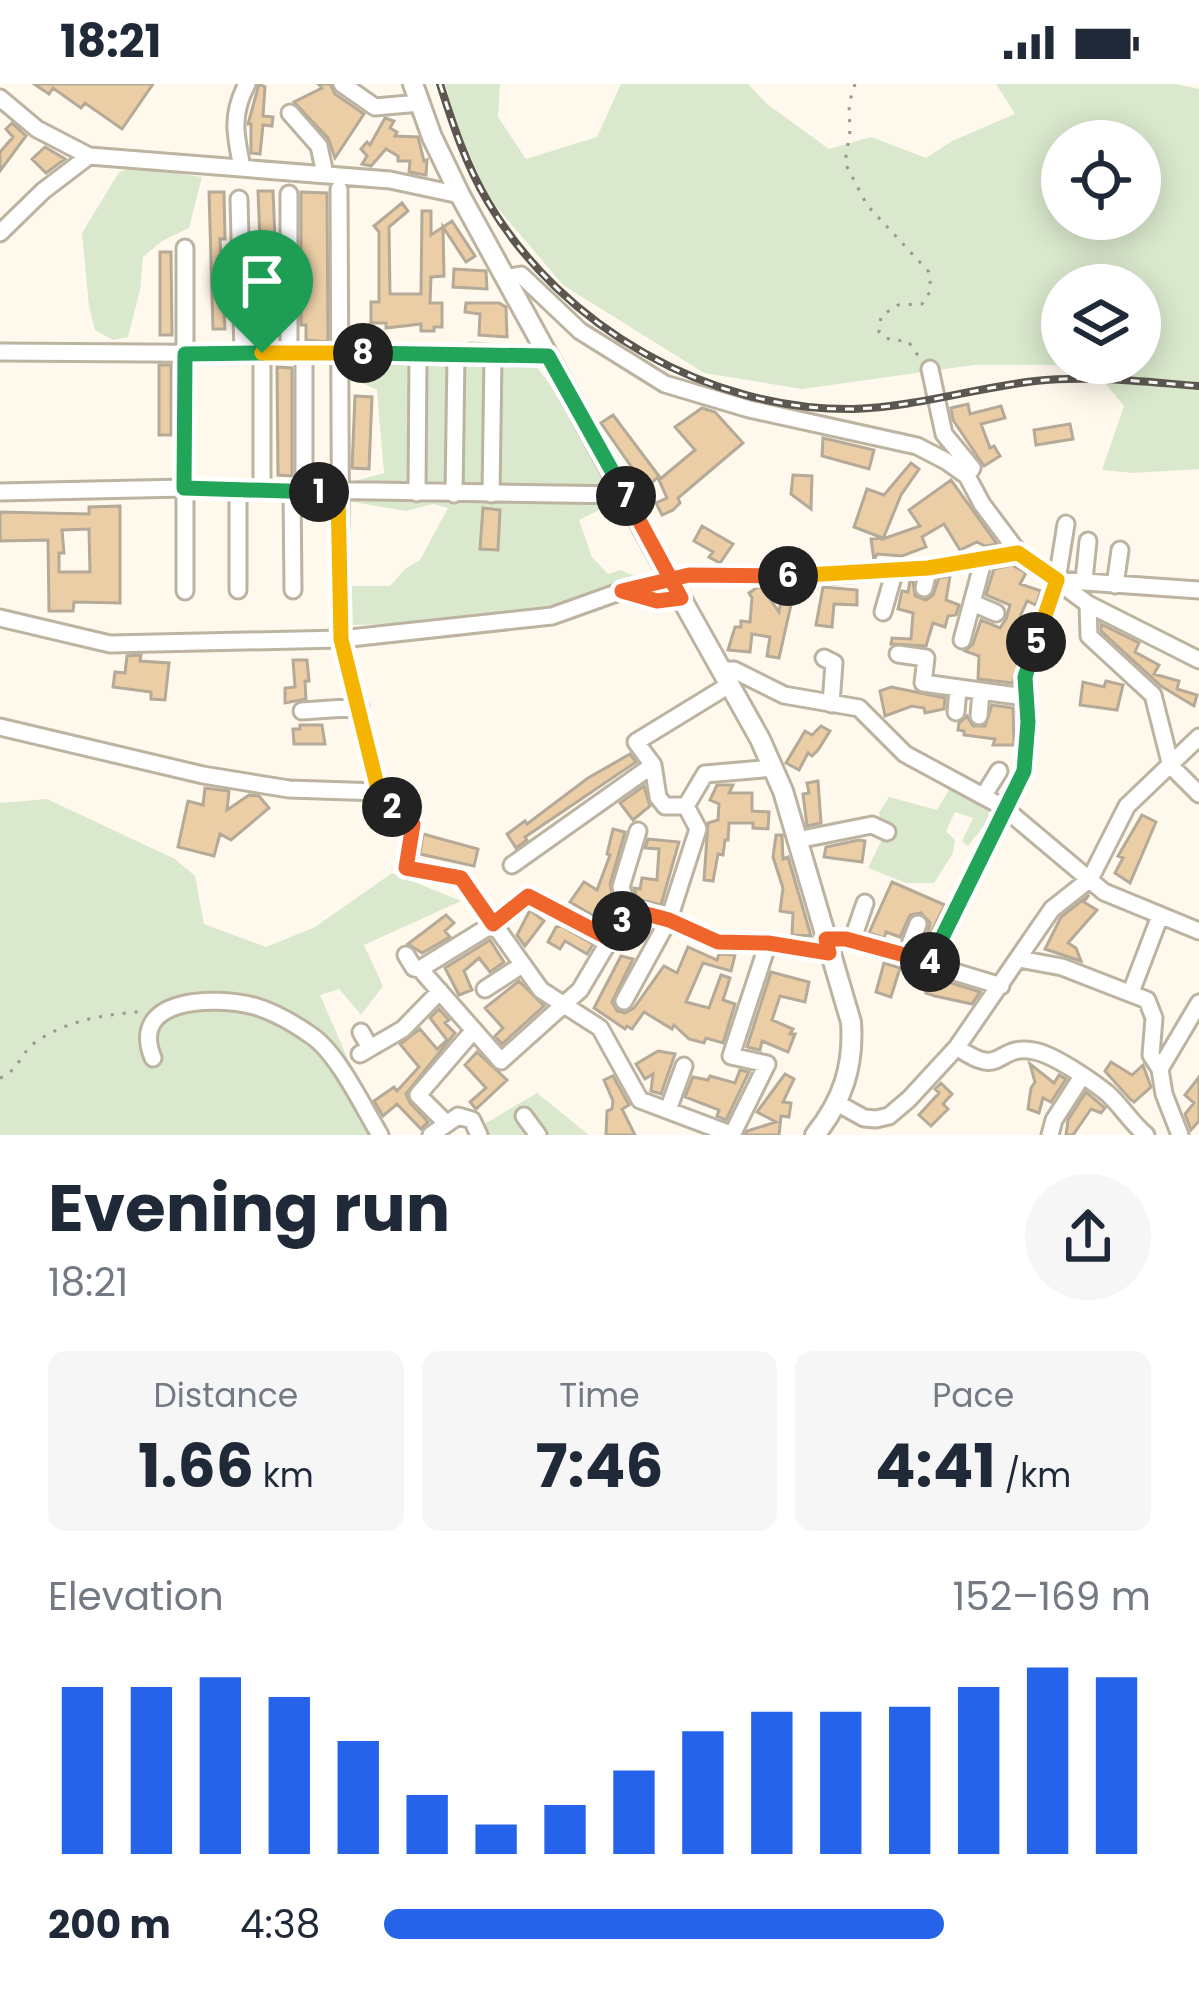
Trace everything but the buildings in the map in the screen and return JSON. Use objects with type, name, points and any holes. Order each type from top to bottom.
[{"type":"main road","points":[[416,94],[460,195],[774,768],[851,1022],[853,1052],[837,1103],[815,1135]]},
{"type":"street","points":[[242,166],[233,128],[235,107],[247,84]]},
{"type":"street","points":[[342,84],[375,107],[416,94]]},
{"type":"street","points":[[0,98],[37,128],[89,156],[390,180],[460,195]]},
{"type":"street","points":[[290,112],[319,146],[325,174]]},
{"type":"street","points":[[303,127],[320,113]]},
{"type":"street","points":[[0,233],[43,191],[89,156]]},
{"type":"street","points":[[339,189],[341,639],[380,793],[413,824],[406,868],[461,878],[541,990],[600,1028],[640,1100],[733,1134],[767,1064],[731,1056],[768,943]]},
{"type":"street","points":[[289,194],[297,352],[293,590]]},
{"type":"street","points":[[239,199],[243,353]]},
{"type":"street","points":[[184,248],[185,591]]},
{"type":"street","points":[[505,278],[521,275],[580,331],[665,384],[748,409],[917,446],[967,476],[1018,553],[1088,604],[1199,659]]},
{"type":"street","points":[[0,352],[548,356]]},
{"type":"street","points":[[262,353],[262,490]]},
{"type":"street","points":[[417,494],[418,355]]},
{"type":"street","points":[[454,494],[456,356]]},
{"type":"street","points":[[491,494],[494,358]]},
{"type":"street","points":[[930,369],[944,434],[973,468],[967,476]]},
{"type":"street","points":[[0,492],[184,488],[625,495]]},
{"type":"street","points":[[238,489],[238,590]]},
{"type":"street","points":[[929,964],[1024,771],[1025,677],[1057,580],[1066,524]]},
{"type":"street","points":[[1084,580],[1088,541]]},
{"type":"street","points":[[1115,585],[1120,550]]},
{"type":"street","points":[[0,618],[110,644],[341,639],[552,616],[622,591],[689,575],[836,575],[1018,553]]},
{"type":"street","points":[[962,640],[984,558]]},
{"type":"street","points":[[924,587],[929,567]]},
{"type":"street","points":[[883,612],[896,570]]},
{"type":"street","points":[[1057,580],[1199,590]]},
{"type":"street","points":[[622,591],[657,601],[681,598]]},
{"type":"street","points":[[975,604],[996,613]]},
{"type":"street","points":[[1088,604],[1090,636],[1153,695],[1172,766],[1199,794]]},
{"type":"street","points":[[898,654],[926,658],[923,682],[1024,697]]},
{"type":"street","points":[[824,658],[834,663],[831,704]]},
{"type":"street","points":[[686,806],[665,806],[658,796],[653,766],[636,742],[734,670],[784,695],[859,708],[905,754],[1006,809],[1103,892],[1199,932]]},
{"type":"street","points":[[956,712],[958,688]]},
{"type":"street","points":[[980,716],[981,692]]},
{"type":"street","points":[[302,711],[360,707]]},
{"type":"street","points":[[0,727],[203,775],[289,789],[380,793]]},
{"type":"street","points":[[837,1103],[864,1118],[889,1116],[957,1047],[1052,909],[1090,878],[1127,806],[1199,737]]},
{"type":"street","points":[[512,865],[653,766]]},
{"type":"street","points":[[686,806],[705,774],[774,768]]},
{"type":"street","points":[[984,795],[999,771]]},
{"type":"street","points":[[623,1001],[669,920],[698,830],[686,806]]},
{"type":"street","points":[[797,840],[872,825],[887,832]]},
{"type":"street","points":[[406,955],[501,1060],[568,1005],[612,940],[628,909],[621,887],[638,831]]},
{"type":"street","points":[[420,969],[528,896],[612,940]]},
{"type":"street","points":[[852,941],[865,903]]},
{"type":"street","points":[[628,909],[669,920],[718,942],[827,946],[852,941],[1001,986]]},
{"type":"street","points":[[1131,992],[1160,916]]},
{"type":"street","points":[[905,957],[918,924]]},
{"type":"street","points":[[957,1047],[978,1063],[1021,1050],[1059,1059],[1108,1094],[1145,1134],[1179,1133],[1160,1069],[1151,1055],[1154,1018],[1147,1000],[1062,967],[1019,958]]},
{"type":"street","points":[[484,989],[522,964]]},
{"type":"street","points":[[361,1032],[365,1051],[404,1029],[440,992]]},
{"type":"street","points":[[1160,1069],[1199,1003]]},
{"type":"street","points":[[153,1058],[148,1026],[158,1012],[175,1004],[252,1006],[286,1019],[318,1040],[380,1135]]},
{"type":"street","points":[[445,1122],[418,1095],[474,1030]]},
{"type":"street","points":[[668,1110],[684,1066]]},
{"type":"street","points":[[1050,1135],[1054,1120],[1081,1078]]},
{"type":"street","points":[[524,1116],[538,1135]]},
{"type":"street","points":[[431,1135],[458,1117],[472,1120],[479,1135]]},
{"type":"path","points":[[855,84],[845,163],[867,206],[929,272],[932,290],[922,304],[898,304],[881,316],[879,332],[890,340],[908,341],[930,369]]},
{"type":"path","points":[[0,1078],[10,1075],[31,1046],[86,1017],[165,1009]]},
{"type":"green space","points":[[445,84],[500,84],[498,117],[526,159],[597,137],[621,84],[748,84],[767,104],[829,149],[871,137],[926,158],[952,141],[1015,114],[996,84],[1175,84],[1199,89],[1199,469],[1102,470],[1124,406],[1106,384],[1161,384],[1161,264],[1041,264],[1041,365],[974,365],[802,389],[704,373],[563,285],[489,198],[458,129]]},
{"type":"green space","points":[[134,167],[202,177],[189,228],[143,257],[128,337],[113,340],[95,330],[82,233],[119,172]]},
{"type":"green space","points":[[470,341],[521,345],[550,385],[617,501],[579,520],[592,557],[608,574],[621,570],[641,579],[595,604],[443,623],[347,625],[341,606],[350,586],[390,586],[420,560],[448,508],[433,504],[406,511],[347,501],[347,483],[384,473],[377,390],[349,377],[346,368],[367,353],[431,359]]},
{"type":"green space","points":[[950,788],[980,801],[990,818],[968,846],[962,841],[973,818],[955,812],[946,831],[955,840],[953,853],[934,883],[906,883],[868,868],[883,837],[879,813],[889,797],[937,810]]},
{"type":"green space","points":[[47,799],[175,859],[195,876],[204,924],[266,947],[315,927],[392,873],[461,901],[364,945],[383,986],[361,1015],[339,989],[320,995],[381,1135],[0,1135],[0,803]]},
{"type":"green space","points":[[537,1093],[589,1135],[479,1135],[476,1129]]},
{"type":"railway","points":[[440,84],[473,174],[519,247],[598,323],[694,377],[746,395],[800,406],[854,409],[1055,379],[1199,386]]},
{"type":"route","points":[[262,353],[185,354],[184,488],[338,493],[341,639],[377,785],[383,800],[413,824],[406,868],[461,878],[493,924],[528,896],[612,940],[628,909],[669,920],[718,942],[768,943],[829,953],[826,939],[846,939],[929,964],[1024,771],[1025,677],[1057,580],[1018,553],[928,568],[836,575],[689,575],[644,587],[622,591],[657,601],[681,598],[664,566],[625,495],[548,356],[262,353]]}]
